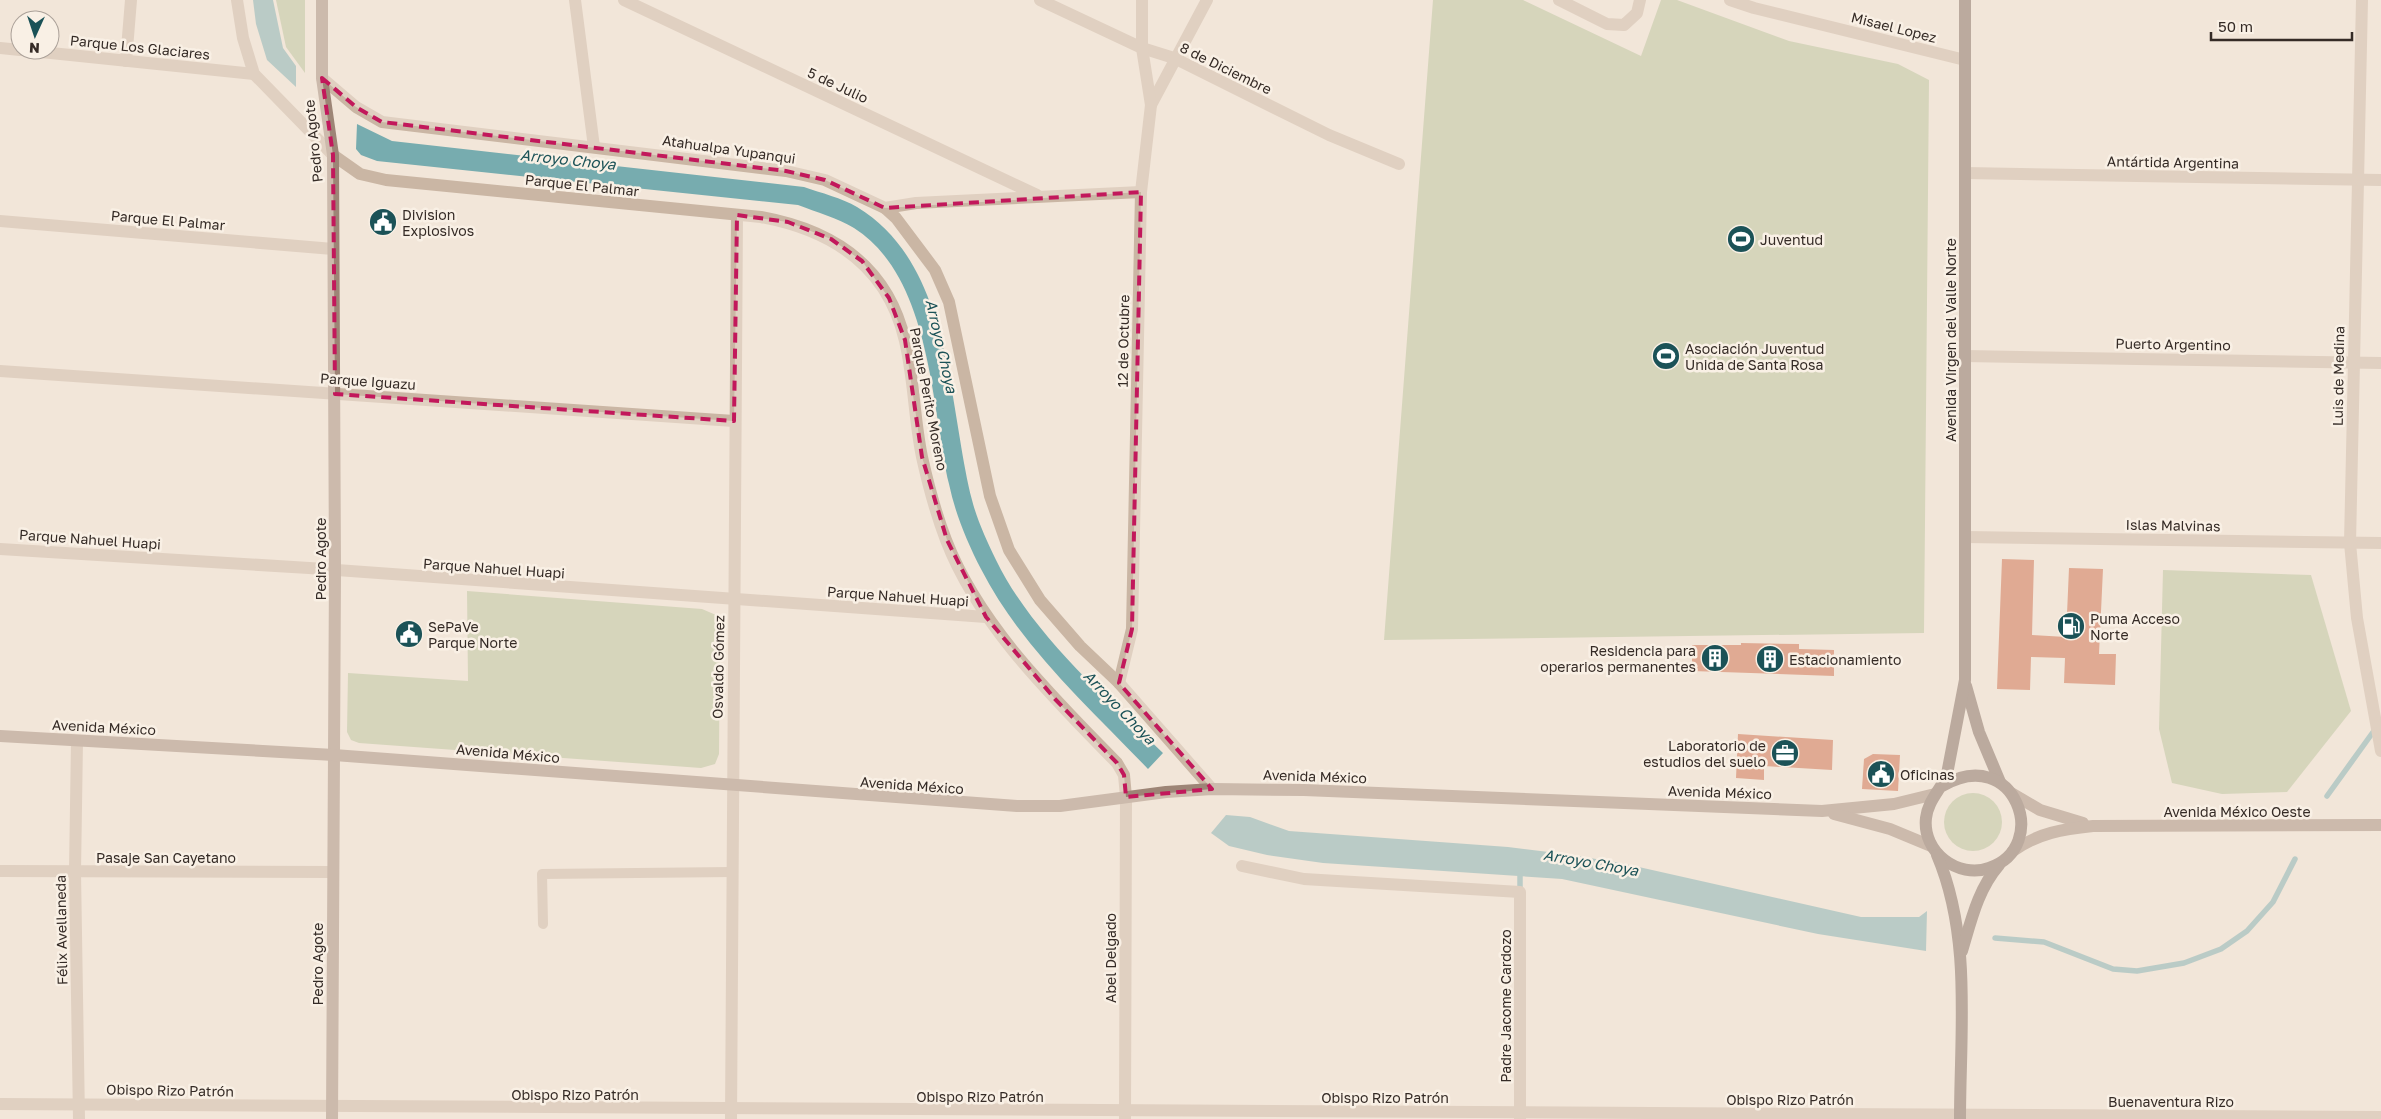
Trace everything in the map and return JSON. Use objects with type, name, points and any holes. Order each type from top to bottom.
[{"type":"main road","name":"Pedro Agote","points":[[322,0],[322,78],[333,155],[334,249],[335,571],[332,1113]]},
{"type":"main road","name":"Avenida Virgen del Valle Norte","points":[[1939,790],[1954,744],[1965,680],[1965,0]]},
{"type":"main road","name":"Avenida Virgen del Valle Norte","points":[[1965,680],[1979,732],[2000,782]]},
{"type":"main road","name":"Avenida México","points":[[0,736],[334,755],[1017,806],[1060,806],[1126,797],[1212,789],[1304,790],[1822,811],[1894,804],[1939,790]]},
{"type":"main road","points":[[1960,1117],[1961,956],[1948,886],[1926,833],[1926,819],[1928,806],[1939,790],[1955,778],[1970,775],[1986,776],[2000,782],[2011,793],[2019,806],[2022,822],[2020,837],[2013,851],[1992,873],[1979,897],[1961,956]]},
{"type":"main road","name":"Avenida México Oeste","points":[[2011,793],[2025,802],[2057,817],[2093,826]]},
{"type":"main road","name":"Avenida México","points":[[1822,811],[1882,826],[1934,849]]},
{"type":"main road","name":"Avenida México Oeste","points":[[2013,851],[2039,835],[2070,828],[2093,826],[2381,825]]},
{"type":"main road","points":[[1934,849],[1947,863],[1960,869],[1974,871],[1989,868],[2002,861]]},
{"type":"street","points":[[126,61],[131,0]]},
{"type":"street","points":[[237,0],[242,38],[254,74],[333,155]]},
{"type":"street","points":[[575,0],[594,147]]},
{"type":"street","name":"5 de Julio","points":[[624,0],[1039,196]]},
{"type":"street","name":"8 de Diciembre","points":[[1040,0],[1142,48],[1174,58],[1329,135],[1399,164]]},
{"type":"street","name":"12 de Octubre","points":[[1118,683],[1132,629],[1141,192],[1151,105],[1142,48],[1142,0]]},
{"type":"street","points":[[1151,105],[1174,58],[1207,0]]},
{"type":"street","points":[[1559,0],[1607,24],[1624,25],[1637,13],[1640,0]]},
{"type":"street","name":"Misael Lopez","points":[[1730,0],[1754,4],[1964,60]]},
{"type":"street","name":"Luis de Medina","points":[[2362,0],[2350,543],[2357,618],[2381,751]]},
{"type":"street","name":"Parque Los Glaciares","points":[[60,54],[254,74]]},
{"type":"street","name":"Atahualpa Yupanqui","points":[[322,78],[356,107],[382,122],[786,171],[825,180],[884,208]]},
{"type":"street","name":"Parque El Palmar","points":[[333,155],[360,174],[386,180],[737,215],[788,222],[832,239]]},
{"type":"street","name":"Antártida Argentina","points":[[1965,173],[2381,180]]},
{"type":"street","points":[[884,208],[916,203],[1141,192]]},
{"type":"street","points":[[884,208],[896,218],[935,270],[949,302],[990,496],[1009,550],[1040,600],[1080,646],[1118,683],[1212,789]]},
{"type":"street","name":"Osvaldo Gómez","points":[[731,1114],[734,421],[737,215]]},
{"type":"street","name":"Parque El Palmar","points":[[0,221],[334,249]]},
{"type":"street","name":"Parque Perito Moreno","points":[[832,239],[862,261],[889,298],[905,340],[922,457],[946,540],[986,617],[1055,699],[1117,763],[1124,774],[1126,797]]},
{"type":"street","name":"Puerto Argentino","points":[[1965,356],[2381,363]]},
{"type":"street","name":"Parque Iguazu","points":[[0,370],[734,421]]},
{"type":"street","name":"Islas Malvinas","points":[[1965,537],[2381,543]]},
{"type":"street","name":"Parque Nahuel Huapi","points":[[0,549],[986,617]]},
{"type":"street","name":"Félix Avellaneda","points":[[76,741],[75,872],[79,1119]]},
{"type":"street","name":"Abel Delgado","points":[[1125,1115],[1126,797]]},
{"type":"street","name":"Padre Jacome Cardozo","points":[[1242,866],[1304,879],[1520,892],[1520,1116]]},
{"type":"street","name":"Pasaje San Cayetano","points":[[0,871],[333,872]]},
{"type":"street","name":"Obispo Rizo Patrón","points":[[0,1104],[79,1104],[332,1113],[1960,1117]]},
{"type":"street","name":"Buenaventura Rizo","points":[[1960,1117],[2381,1117]]},
{"type":"lane","points":[[543,924],[542,874],[732,872]]},
{"type":"highlighted area","points":[[322,78],[356,107],[382,122],[786,171],[825,180],[885,208],[1141,192],[1132,629],[1119,683],[1212,789],[1126,797],[1124,775],[1117,763],[1055,699],[986,617],[947,540],[922,457],[905,340],[889,298],[862,261],[831,239],[788,222],[737,215],[734,421],[335,394],[333,155]]},
{"type":"green space","points":[[276,0],[305,0],[305,73],[286,47]]},
{"type":"green space","name":"Asociación Juventud Unida de Santa Rosa","points":[[1433,0],[1523,0],[1641,56],[1661,0],[1677,0],[1789,41],[1898,64],[1929,80],[1924,633],[1384,640]]},
{"type":"green space","points":[[2163,570],[2311,575],[2351,711],[2287,792],[2222,794],[2172,783],[2159,729]]},
{"type":"green space","points":[[467,591],[702,609],[716,615],[720,626],[719,754],[715,764],[701,768],[359,743],[351,740],[347,732],[348,673],[468,681]]},
{"type":"green space","points":[[1967,793],[1979,793],[1994,801],[2002,816],[2002,828],[1994,843],[1979,851],[1967,851],[1952,843],[1944,828],[1944,816],[1952,801]]},
{"type":"water","points":[[253,0],[273,0],[283,48],[296,66],[296,87],[267,60],[256,24]]},
{"type":"water","points":[[357,124],[392,141],[804,187],[838,198],[857,207],[888,232],[912,263],[929,299],[941,339],[950,380],[974,508],[996,560],[1028,613],[1049,638],[1094,687],[1163,753],[1148,769],[1057,675],[997,597],[971,548],[955,506],[949,484],[924,344],[913,309],[899,277],[879,250],[854,228],[834,218],[798,205],[377,161],[361,155],[356,149]]},
{"type":"water","points":[[1226,815],[1250,817],[1289,831],[1508,847],[1565,854],[1621,863],[1861,917],[1919,917],[1927,911],[1926,951],[1818,934],[1562,879],[1323,863],[1267,855],[1229,846],[1211,833]]},
{"type":"building","points":[[2002,559],[2034,560],[2032,635],[2066,637],[2069,568],[2103,569],[2099,654],[2116,654],[2115,685],[2064,683],[2065,658],[2031,657],[2030,690],[1997,689]]},
{"type":"building","points":[[1741,643],[1799,644],[1799,649],[1834,650],[1834,676],[1692,671],[1692,645],[1741,645]]},
{"type":"building","name":"Laboratorio de estudios del suelo","points":[[1738,734],[1833,740],[1832,770],[1764,766],[1764,780],[1736,778]]},
{"type":"building","name":"Oficinas","points":[[1873,754],[1900,755],[1898,791],[1862,789],[1864,759]]},
{"type":"waterway","name":"Arroyo Choya","points":[[2327,796],[2376,728]]},
{"type":"waterway","name":"Arroyo Choya","points":[[1995,938],[2044,942],[2113,969],[2137,971],[2184,963],[2221,949],[2247,931],[2273,902],[2295,859]]},
{"type":"waterway","points":[[1520,869],[1520,892]]},
{"type":"place","name":"Division Explosivos","points":[[383,222]]},
{"type":"place","name":"Juventud","points":[[1741,239]]},
{"type":"place","name":"Asociación Juventud Unida de Santa Rosa","points":[[1666,356]]},
{"type":"place","name":"Puma Acceso Norte","points":[[2071,626]]},
{"type":"place","name":"SePaVe Parque Norte","points":[[409,634]]},
{"type":"place","name":"Residencia para operarios permanentes","points":[[1715,658]]},
{"type":"place","name":"Estacionamiento","points":[[1770,659]]},
{"type":"place","name":"Laboratorio de estudios del suelo","points":[[1785,753]]},
{"type":"place","name":"Oficinas","points":[[1881,774]]}]
